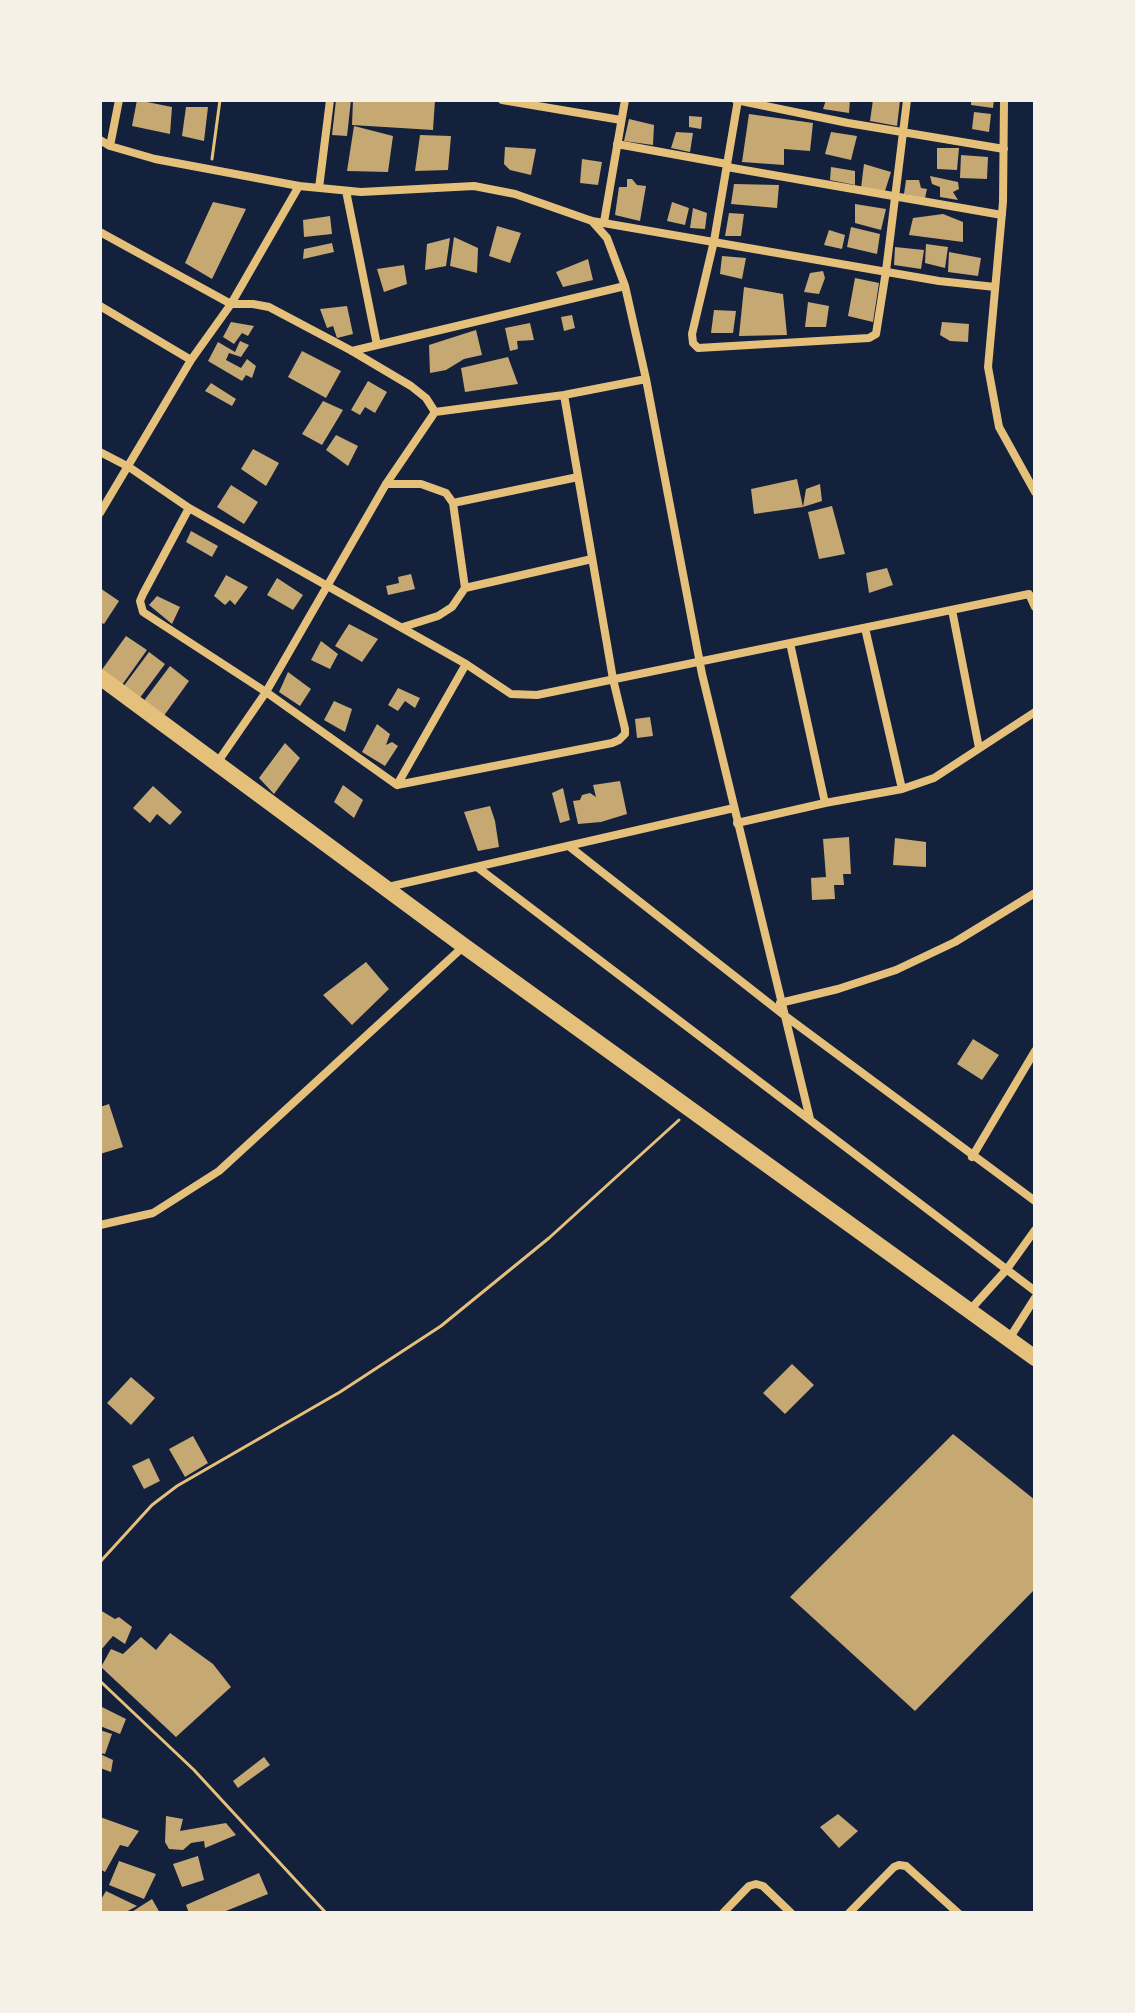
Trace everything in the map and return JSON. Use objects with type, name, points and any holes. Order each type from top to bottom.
[{"type":"main road","points":[[100,677],[464,946],[1035,1358]]},
{"type":"street","points":[[110,146],[119,100]]},
{"type":"street","points":[[319,188],[330,100]]},
{"type":"street","points":[[502,100],[621,120]]},
{"type":"street","points":[[604,222],[625,100]]},
{"type":"street","points":[[907,100],[903,132],[886,271],[877,329],[869,338],[698,348],[693,343],[692,334],[714,241],[737,100],[903,132],[1004,149]]},
{"type":"street","points":[[1004,100],[1002,215],[988,367],[999,427],[1035,492]]},
{"type":"street","points":[[100,140],[110,146],[155,159],[299,186],[346,191],[474,186],[515,194],[592,221],[995,287]]},
{"type":"street","points":[[617,144],[895,198],[1002,215]]},
{"type":"street","points":[[100,513],[191,360],[231,304],[299,186]]},
{"type":"street","points":[[346,191],[377,345]]},
{"type":"street","points":[[592,221],[607,238],[625,286],[700,661],[810,1119]]},
{"type":"street","points":[[100,232],[231,304],[269,307],[352,351],[411,386],[426,398],[435,412]]},
{"type":"street","points":[[352,351],[625,286]]},
{"type":"street","points":[[100,306],[191,360]]},
{"type":"street","points":[[217,763],[266,692],[386,484],[435,412],[564,395],[646,379]]},
{"type":"street","points":[[189,508],[143,594],[143,612],[266,692],[397,785],[619,740],[625,729],[613,679],[564,395]]},
{"type":"street","points":[[100,452],[129,467],[189,508],[403,627],[511,694],[527,696],[1032,593],[1035,607]]},
{"type":"street","points":[[453,503],[578,477]]},
{"type":"street","points":[[386,484],[421,484],[446,493],[453,503],[465,588],[452,607],[403,627]]},
{"type":"street","points":[[465,588],[592,559]]},
{"type":"street","points":[[952,610],[979,748]]},
{"type":"street","points":[[865,628],[902,789]]},
{"type":"street","points":[[790,643],[825,803]]},
{"type":"street","points":[[397,785],[466,664]]},
{"type":"street","points":[[737,823],[902,789],[934,778],[1035,712]]},
{"type":"street","points":[[387,887],[734,808]]},
{"type":"street","points":[[570,847],[784,1015],[1035,1201]]},
{"type":"street","points":[[477,867],[1035,1291]]},
{"type":"street","points":[[780,1003],[838,989],[896,970],[955,942],[1035,893]]},
{"type":"street","points":[[100,1225],[153,1213],[219,1171],[464,946]]},
{"type":"street","points":[[972,1157],[1035,1051]]},
{"type":"street","points":[[970,1310],[1007,1269],[1035,1230]]},
{"type":"street","points":[[1009,1339],[1035,1298]]},
{"type":"street","points":[[850,1913],[899,1865],[906,1866],[958,1913]]},
{"type":"street","points":[[723,1913],[749,1886],[756,1884],[763,1886],[791,1913]]},
{"type":"path","points":[[210,171],[220,100]]},
{"type":"path","points":[[100,1562],[152,1505],[177,1486],[340,1392],[441,1326],[549,1238],[690,1109]]},
{"type":"path","points":[[100,1681],[194,1770],[326,1913]]},
{"type":"building","points":[[137,100],[172,107],[170,134],[132,126]]},
{"type":"building","points":[[336,100],[351,100],[347,136],[332,135]]},
{"type":"building","points":[[353,100],[435,100],[433,130],[352,125]]},
{"type":"building","points":[[826,100],[850,100],[849,113],[823,109]]},
{"type":"building","points":[[873,100],[900,101],[897,126],[870,121]]},
{"type":"building","points":[[971,100],[994,100],[993,108],[971,105]]},
{"type":"building","points":[[186,107],[208,107],[204,141],[182,136]]},
{"type":"building","points":[[974,112],[991,114],[989,132],[972,129]]},
{"type":"building","points":[[749,114],[813,123],[810,151],[784,149],[784,165],[742,162]]},
{"type":"building","points":[[689,116],[702,117],[701,129],[689,127]]},
{"type":"building","points":[[629,119],[654,125],[653,145],[624,141]]},
{"type":"building","points":[[354,126],[393,136],[388,172],[347,171]]},
{"type":"building","points":[[676,132],[693,133],[690,152],[671,148]]},
{"type":"building","points":[[831,132],[857,136],[851,160],[825,154]]},
{"type":"building","points":[[420,135],[451,136],[448,170],[415,171]]},
{"type":"building","points":[[505,147],[536,149],[531,175],[510,170],[504,164]]},
{"type":"building","points":[[937,148],[959,148],[957,170],[937,169]]},
{"type":"building","points":[[961,155],[988,157],[987,179],[960,178]]},
{"type":"building","points":[[582,159],[602,162],[598,185],[580,183]]},
{"type":"building","points":[[864,164],[891,172],[885,191],[861,188]]},
{"type":"building","points":[[831,167],[855,171],[855,185],[830,180]]},
{"type":"building","points":[[930,176],[958,182],[959,189],[953,192],[958,200],[940,197],[940,187],[932,184]]},
{"type":"building","points":[[627,179],[646,186],[640,221],[615,215],[619,187],[627,187]]},
{"type":"building","points":[[906,180],[919,180],[921,188],[927,189],[925,198],[904,194]]},
{"type":"building","points":[[734,184],[779,185],[777,208],[731,204]]},
{"type":"building","points":[[213,202],[246,209],[212,279],[185,263]]},
{"type":"building","points":[[672,202],[689,208],[685,225],[667,221]]},
{"type":"building","points":[[855,204],[886,209],[881,230],[855,223]]},
{"type":"building","points":[[693,208],[707,213],[705,229],[690,228]]},
{"type":"building","points":[[729,213],[744,214],[741,236],[725,236]]},
{"type":"building","points":[[943,214],[963,222],[963,242],[909,235],[913,218]]},
{"type":"building","points":[[330,216],[332,234],[304,237],[303,220]]},
{"type":"building","points":[[497,226],[521,233],[510,263],[489,256]]},
{"type":"building","points":[[851,227],[880,234],[877,254],[847,247]]},
{"type":"building","points":[[829,230],[845,235],[842,249],[824,245]]},
{"type":"building","points":[[454,237],[478,248],[477,273],[450,266]]},
{"type":"building","points":[[450,238],[446,266],[425,270],[427,244]]},
{"type":"building","points":[[332,243],[334,252],[303,259],[304,249]]},
{"type":"building","points":[[926,244],[948,247],[945,268],[925,263]]},
{"type":"building","points":[[895,247],[924,250],[921,269],[894,265]]},
{"type":"building","points":[[949,252],[981,258],[978,276],[948,272]]},
{"type":"building","points":[[722,256],[746,258],[742,279],[720,274]]},
{"type":"building","points":[[588,259],[593,280],[563,287],[556,272]]},
{"type":"building","points":[[404,265],[407,284],[384,292],[377,269]]},
{"type":"building","points":[[823,271],[825,278],[819,294],[804,292],[810,273]]},
{"type":"building","points":[[855,278],[879,283],[873,322],[848,316]]},
{"type":"building","points":[[744,287],[783,294],[787,335],[739,336]]},
{"type":"building","points":[[808,302],[829,306],[826,327],[805,327]]},
{"type":"building","points":[[347,306],[353,334],[337,338],[333,326],[327,328],[320,309]]},
{"type":"building","points":[[714,310],[736,311],[733,333],[711,333]]},
{"type":"building","points":[[572,315],[575,328],[564,331],[561,317]]},
{"type":"building","points":[[231,322],[254,326],[248,336],[242,333],[234,344],[223,337]]},
{"type":"building","points":[[942,322],[969,324],[968,342],[950,341],[940,335]]},
{"type":"building","points":[[530,323],[534,340],[517,341],[518,349],[510,351],[505,328]]},
{"type":"building","points":[[476,330],[482,355],[430,373],[429,345]]},
{"type":"building","points":[[240,341],[249,345],[241,357],[229,353],[226,360],[241,368],[247,359],[256,366],[252,378],[246,375],[242,381],[208,361],[218,342],[235,352]]},
{"type":"building","points":[[302,351],[341,371],[326,398],[288,377]]},
{"type":"building","points":[[508,357],[518,384],[465,392],[461,368]]},
{"type":"building","points":[[368,381],[387,392],[375,413],[365,407],[360,415],[351,410]]},
{"type":"building","points":[[211,383],[236,399],[232,406],[205,391]]},
{"type":"building","points":[[323,401],[343,410],[322,445],[302,434]]},
{"type":"building","points":[[336,435],[358,446],[348,466],[326,450]]},
{"type":"building","points":[[253,449],[279,463],[266,486],[241,469]]},
{"type":"building","points":[[797,479],[803,507],[754,514],[751,489]]},
{"type":"building","points":[[820,484],[822,501],[803,507],[806,489]]},
{"type":"building","points":[[231,485],[258,502],[244,524],[217,507]]},
{"type":"building","points":[[832,506],[845,554],[819,559],[808,512]]},
{"type":"building","points":[[191,531],[218,546],[212,557],[186,542]]},
{"type":"building","points":[[887,568],[893,585],[869,593],[866,573]]},
{"type":"building","points":[[411,574],[415,589],[388,595],[386,586],[399,583],[398,577]]},
{"type":"building","points":[[226,575],[248,587],[235,605],[230,600],[225,605],[214,596]]},
{"type":"building","points":[[277,578],[303,595],[293,610],[267,595]]},
{"type":"building","points":[[100,588],[119,601],[104,624],[100,622]]},
{"type":"building","points":[[157,596],[180,607],[172,624],[149,605]]},
{"type":"building","points":[[349,624],[378,639],[362,662],[335,646]]},
{"type":"building","points":[[126,636],[147,650],[122,685],[101,671]]},
{"type":"building","points":[[321,641],[338,654],[330,669],[311,660]]},
{"type":"building","points":[[149,652],[165,664],[139,699],[123,687]]},
{"type":"building","points":[[170,666],[189,681],[163,717],[143,702]]},
{"type":"building","points":[[288,672],[311,689],[300,706],[279,692]]},
{"type":"building","points":[[398,688],[420,698],[415,708],[405,701],[398,711],[388,705]]},
{"type":"building","points":[[334,701],[352,709],[345,732],[324,720]]},
{"type":"building","points":[[650,717],[653,736],[637,738],[635,719]]},
{"type":"building","points":[[377,724],[390,734],[386,745],[392,742],[398,746],[385,766],[362,752]]},
{"type":"building","points":[[285,743],[300,758],[274,794],[259,778]]},
{"type":"building","points":[[620,781],[627,814],[601,822],[578,824],[573,801],[590,793],[596,797],[593,785]]},
{"type":"building","points":[[343,785],[363,800],[354,818],[334,802]]},
{"type":"building","points":[[153,786],[182,812],[170,825],[157,814],[150,823],[133,808]]},
{"type":"building","points":[[563,788],[570,820],[560,823],[552,793]]},
{"type":"building","points":[[490,806],[499,847],[478,851],[464,812]]},
{"type":"building","points":[[849,837],[851,874],[843,874],[844,885],[834,885],[835,899],[812,900],[811,878],[826,877],[823,839]]},
{"type":"building","points":[[895,838],[926,842],[926,867],[893,865]]},
{"type":"building","points":[[366,962],[389,989],[352,1025],[323,995]]},
{"type":"building","points":[[973,1039],[999,1055],[982,1080],[957,1064]]},
{"type":"building","points":[[109,1104],[123,1147],[100,1154],[100,1107]]},
{"type":"building","points":[[792,1364],[814,1385],[785,1414],[763,1393]]},
{"type":"building","points":[[131,1377],[155,1398],[131,1425],[107,1403]]},
{"type":"building","points":[[953,1434],[1035,1500],[1035,1589],[915,1711],[790,1597]]},
{"type":"building","points":[[193,1436],[208,1463],[185,1477],[169,1449]]},
{"type":"building","points":[[149,1458],[160,1481],[144,1489],[132,1466]]},
{"type":"building","points":[[100,1610],[115,1619],[119,1617],[132,1627],[125,1644],[113,1636],[100,1651]]},
{"type":"building","points":[[170,1633],[213,1664],[231,1687],[176,1737],[101,1667],[111,1649],[123,1654],[141,1637],[156,1650]]},
{"type":"building","points":[[100,1706],[126,1719],[120,1734],[100,1726]]},
{"type":"building","points":[[100,1730],[112,1734],[105,1754],[100,1753]]},
{"type":"building","points":[[100,1754],[113,1760],[111,1772],[100,1768]]},
{"type":"building","points":[[264,1757],[270,1765],[238,1788],[233,1781]]},
{"type":"building","points":[[838,1814],[858,1831],[839,1848],[820,1827]]},
{"type":"building","points":[[166,1816],[183,1819],[180,1831],[226,1823],[236,1835],[205,1848],[204,1841],[191,1843],[183,1850],[169,1849],[165,1842]]},
{"type":"building","points":[[100,1817],[139,1831],[128,1847],[120,1845],[105,1872],[100,1869]]},
{"type":"building","points":[[198,1856],[204,1880],[182,1887],[173,1864]]},
{"type":"building","points":[[119,1861],[156,1874],[144,1899],[109,1885]]},
{"type":"building","points":[[259,1873],[268,1894],[221,1913],[189,1913],[186,1905]]},
{"type":"building","points":[[106,1891],[137,1906],[124,1913],[100,1913],[100,1901]]},
{"type":"building","points":[[152,1899],[160,1913],[130,1913]]}]
